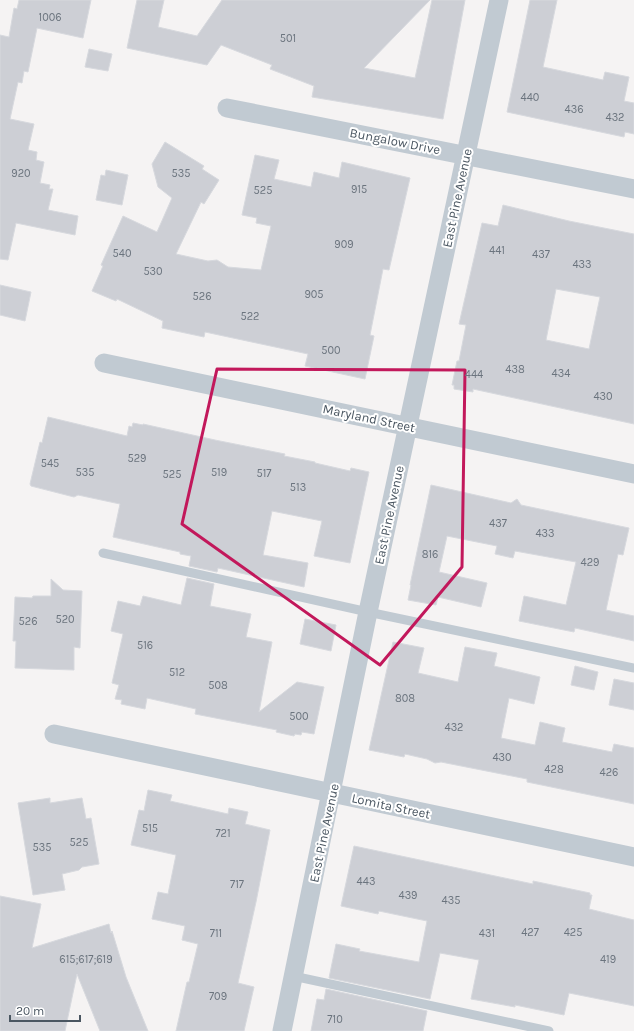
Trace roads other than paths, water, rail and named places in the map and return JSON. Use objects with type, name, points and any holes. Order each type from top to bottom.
[{"type":"street","name":"East Pine Avenue","points":[[282,1031],[368,612],[499,0]]},
{"type":"street","name":"Bungalow Drive","points":[[227,108],[634,189]]},
{"type":"street","name":"Maryland Street","points":[[104,363],[634,474]]},
{"type":"street","name":"Lomita Street","points":[[54,734],[634,857]]},
{"type":"lane","points":[[102,552],[368,612],[634,668]]},
{"type":"lane","points":[[293,976],[549,1031]]}]
